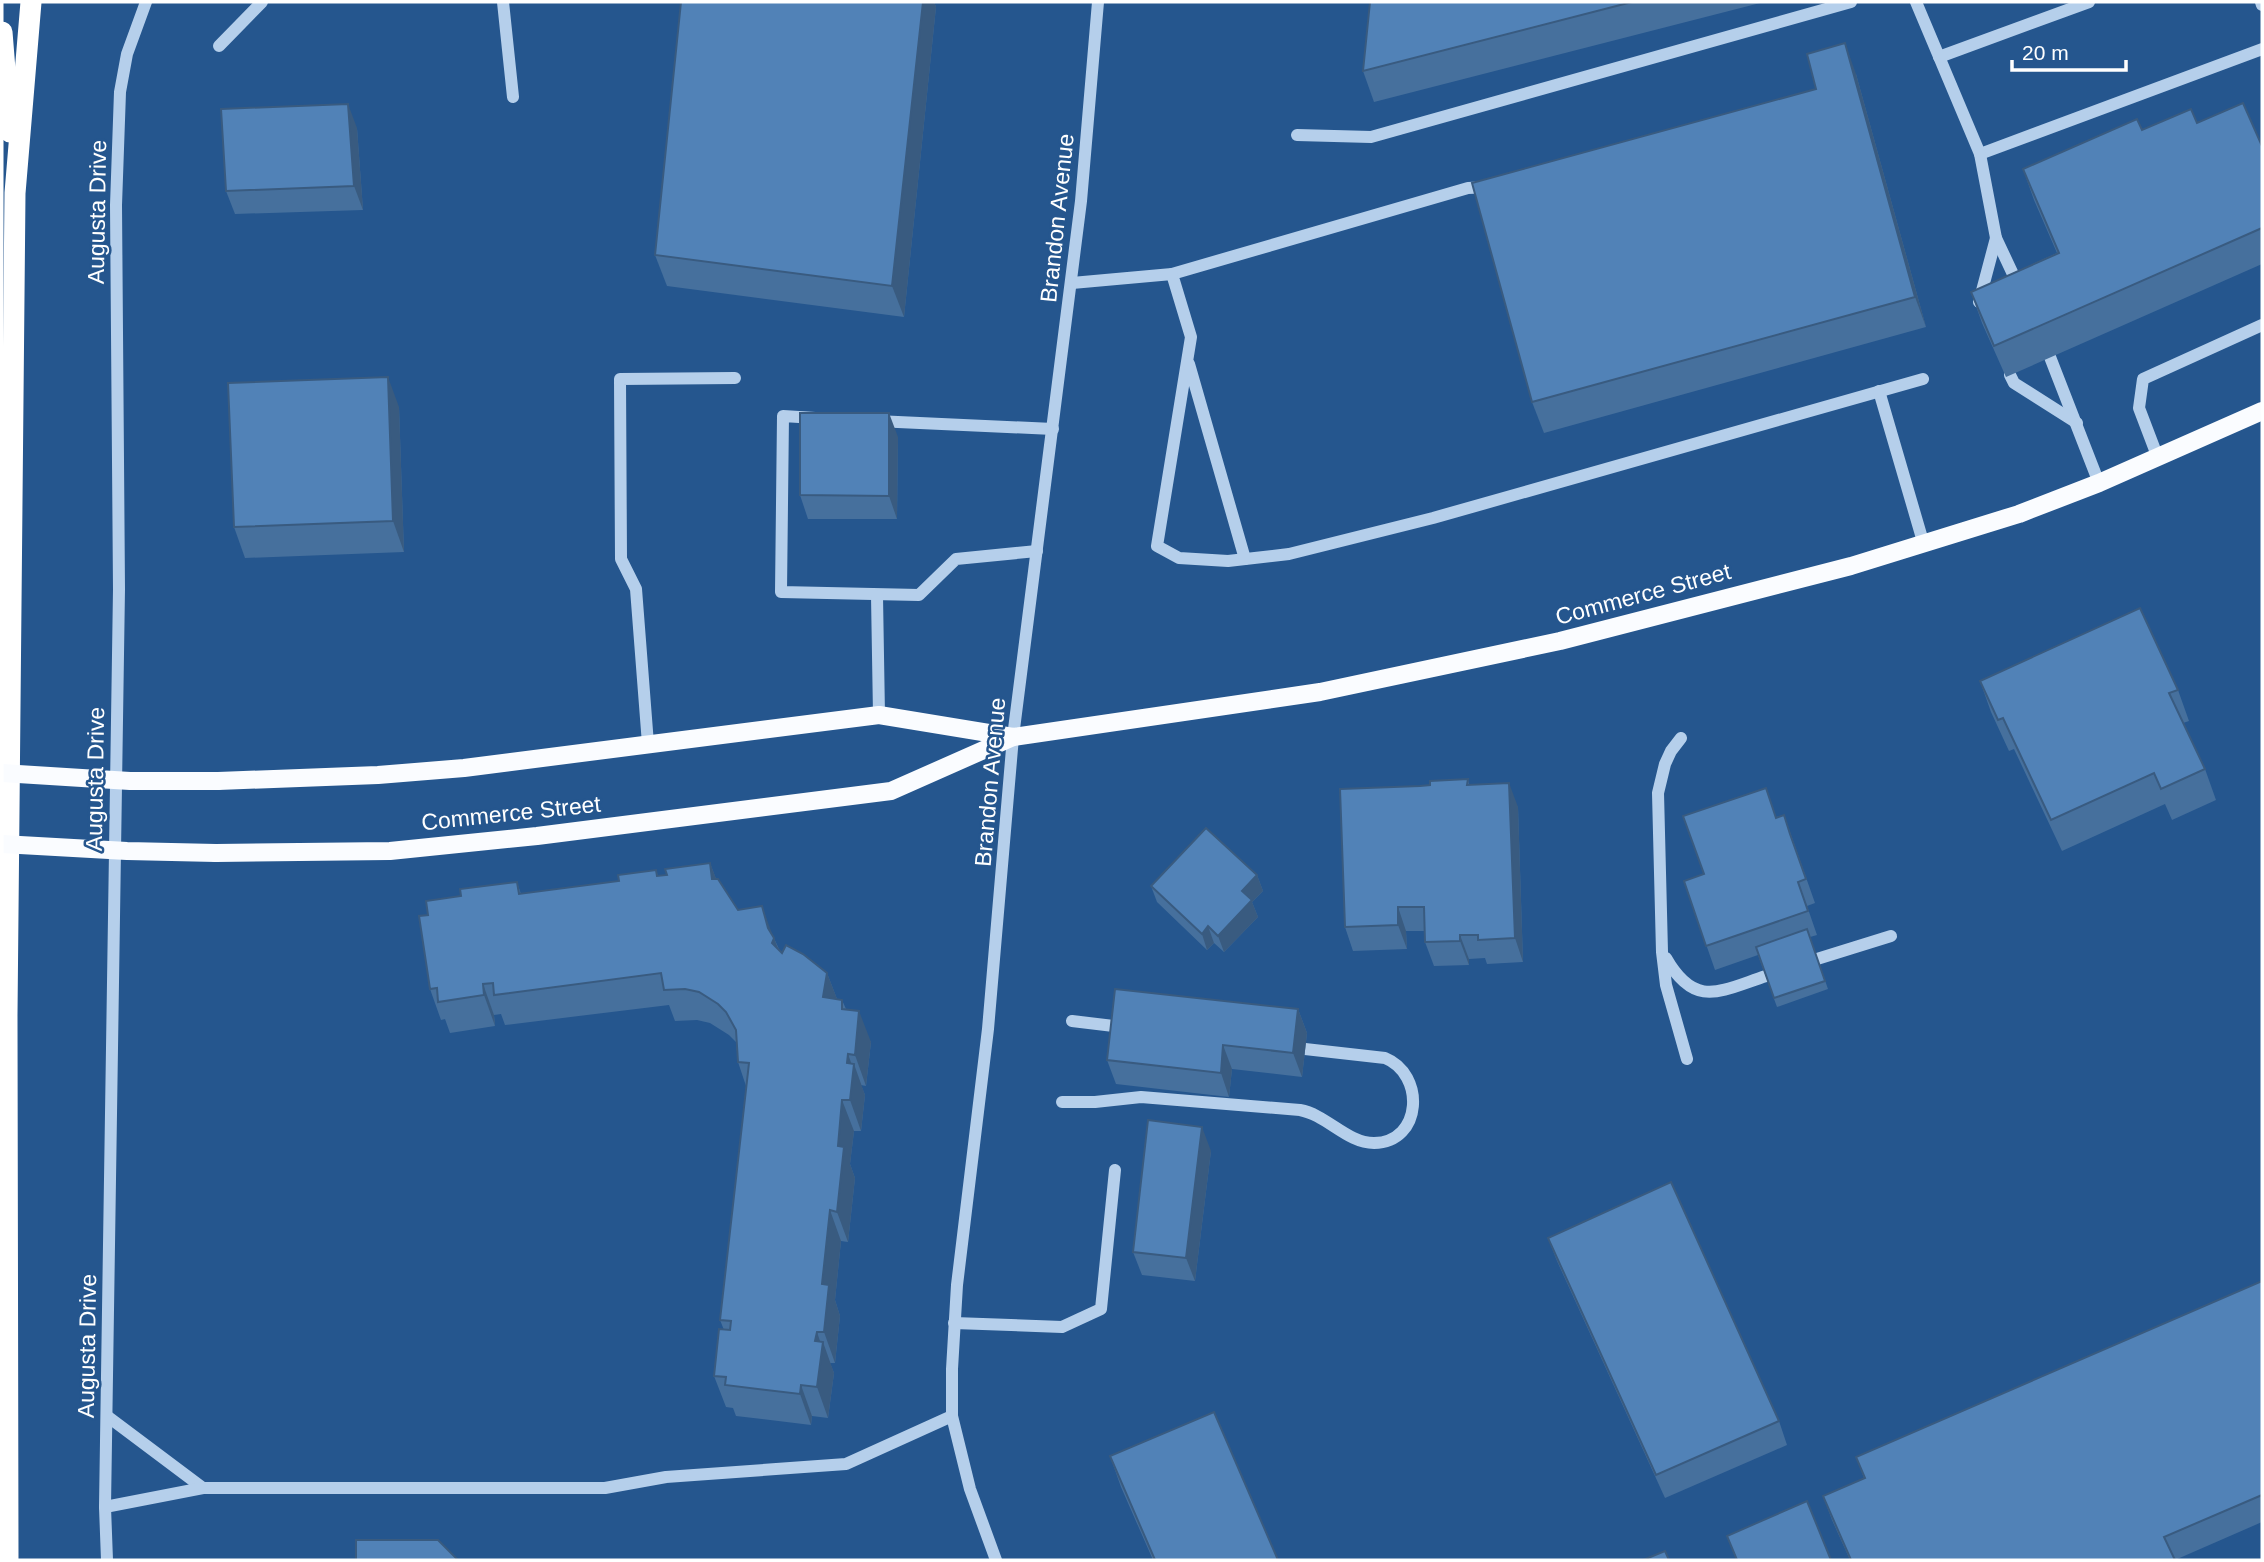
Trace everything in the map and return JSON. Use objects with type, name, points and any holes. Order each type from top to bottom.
[{"type":"highway","points":[[8,1560],[6,1016],[15,193],[31,2]]},
{"type":"highway","points":[[2,32],[15,193]]},
{"type":"main road","name":"Commerce Street","points":[[2,844],[216,853],[390,851],[537,836],[891,791],[1013,737],[1360,684],[1560,641],[1924,545],[2019,514],[2099,483],[2262,411]]},
{"type":"main road","name":"Commerce Street","points":[[2,773],[130,780],[218,781],[390,774],[571,755],[879,715],[1013,737]]},
{"type":"street","name":"Augusta Drive","points":[[107,1560],[105,1507],[119,589],[116,205],[120,92],[127,54],[146,2]]},
{"type":"street","points":[[219,46],[261,2]]},
{"type":"street","points":[[503,2],[513,97]]},
{"type":"street","name":"Brandon Avenue","points":[[996,1560],[970,1489],[952,1416],[954,1322],[988,1029],[1013,737],[1072,283],[1098,2]]},
{"type":"street","points":[[1297,135],[1371,137],[1851,2]]},
{"type":"street","points":[[1916,2],[1980,154],[1996,238],[2027,303]]},
{"type":"street","points":[[1939,57],[2089,2]]},
{"type":"street","points":[[1980,154],[2262,49]]},
{"type":"street","points":[[1072,283],[1172,274],[1468,188],[1501,187]]},
{"type":"street","points":[[1982,312],[1979,303],[1996,238]]},
{"type":"street","points":[[1172,274],[1191,337],[1157,546],[1179,558],[1228,561],[1289,554],[1433,518],[1923,379]]},
{"type":"street","points":[[2158,458],[2139,408],[2143,379],[2262,325]]},
{"type":"street","points":[[2050,357],[2099,483]]},
{"type":"street","points":[[1187,358],[1245,559]]},
{"type":"street","points":[[2010,375],[2014,383],[2078,424]]},
{"type":"street","points":[[648,744],[636,589],[621,559],[620,379],[735,377]]},
{"type":"street","points":[[1880,391],[1924,545]]},
{"type":"street","points":[[824,418],[783,416],[781,592],[919,595],[956,559],[1037,551]]},
{"type":"street","points":[[864,420],[1053,429]]},
{"type":"street","points":[[877,596],[879,715]]},
{"type":"street","points":[[1681,738],[1665,764],[1658,793],[1662,952],[1667,985],[1687,1059]]},
{"type":"street","points":[[1817,959],[1891,936]]},
{"type":"street","points":[[1662,952],[1680,980],[1694,990],[1706,993],[1766,976]]},
{"type":"street","points":[[1072,1021],[1122,1027]]},
{"type":"street","points":[[1062,1102],[1141,1097],[1300,1110],[1314,1114],[1366,1142],[1381,1142],[1405,1130],[1412,1116],[1413,1097],[1402,1071],[1391,1061],[1385,1058],[1305,1049]]},
{"type":"street","points":[[954,1322],[1062,1327],[1101,1309],[1115,1170]]},
{"type":"street","points":[[107,1416],[203,1488]]},
{"type":"street","points":[[105,1507],[203,1488],[605,1488],[666,1477],[846,1464],[952,1416]]},
{"type":"building","points":[[681,2],[923,2],[892,286],[655,255]]},
{"type":"building","points":[[1370,2],[1632,2],[1363,71]]},
{"type":"building","points":[[1845,43],[1915,297],[1532,402],[1472,183],[1816,89],[1807,54]]},
{"type":"building","points":[[2243,103],[2262,146],[2262,228],[1994,346],[1971,292],[2059,253],[2023,169],[2137,119],[2142,130],[2191,109],[2197,123]]},
{"type":"building","points":[[348,104],[354,186],[226,191],[221,109]]},
{"type":"building","points":[[388,377],[393,521],[234,527],[228,383]]},
{"type":"building","points":[[800,413],[889,413],[889,496],[800,495]]},
{"type":"building","points":[[2140,608],[2178,690],[2169,693],[2205,769],[2161,789],[2154,773],[2051,820],[2003,718],[1998,720],[1980,681]]},
{"type":"building","points":[[1468,779],[1467,785],[1509,783],[1515,938],[1478,940],[1478,935],[1460,935],[1460,941],[1425,942],[1424,907],[1398,907],[1398,925],[1345,927],[1340,789],[1420,786],[1430,785],[1430,781]]},
{"type":"building","points":[[1766,788],[1776,818],[1784,815],[1806,879],[1798,882],[1808,911],[1706,946],[1684,881],[1704,874],[1683,816]]},
{"type":"building","points":[[1206,828],[1257,875],[1242,891],[1252,900],[1218,936],[1208,926],[1202,934],[1151,886]]},
{"type":"building","points":[[710,863],[712,879],[718,879],[738,910],[762,906],[768,928],[774,938],[772,943],[782,953],[786,945],[803,954],[827,973],[823,997],[842,1000],[842,1009],[859,1011],[855,1055],[848,1054],[847,1063],[854,1064],[850,1100],[842,1100],[838,1146],[844,1147],[837,1212],[830,1210],[822,1284],[829,1285],[824,1332],[817,1332],[815,1341],[823,1342],[817,1387],[801,1385],[800,1394],[725,1385],[726,1377],[714,1376],[719,1329],[730,1330],[731,1321],[720,1320],[749,1063],[738,1062],[736,1030],[726,1012],[699,992],[685,989],[664,990],[661,973],[494,995],[493,983],[483,984],[484,995],[438,1002],[437,988],[430,989],[419,916],[428,915],[426,901],[461,896],[460,889],[517,882],[519,894],[619,881],[618,875],[656,870],[657,876],[667,875],[665,869]]},
{"type":"building","points":[[1807,929],[1825,981],[1774,998],[1756,947]]},
{"type":"building","points":[[1115,989],[1298,1009],[1293,1053],[1223,1045],[1221,1073],[1107,1060]]},
{"type":"building","points":[[1148,1120],[1202,1127],[1186,1258],[1133,1252]]},
{"type":"building","points":[[1671,1182],[1779,1421],[1656,1475],[1548,1238]]},
{"type":"building","points":[[2262,1281],[2262,1495],[2164,1537],[2175,1560],[1851,1560],[1823,1496],[1865,1478],[1856,1457]]},
{"type":"building","points":[[1214,1412],[1278,1560],[1155,1560],[1110,1456]]},
{"type":"building","points":[[1807,1501],[1831,1560],[1737,1560],[1727,1536]]},
{"type":"building","points":[[356,1540],[438,1540],[458,1560],[356,1560]]},
{"type":"building","points":[[1665,1551],[1669,1560],[1643,1560]]}]
